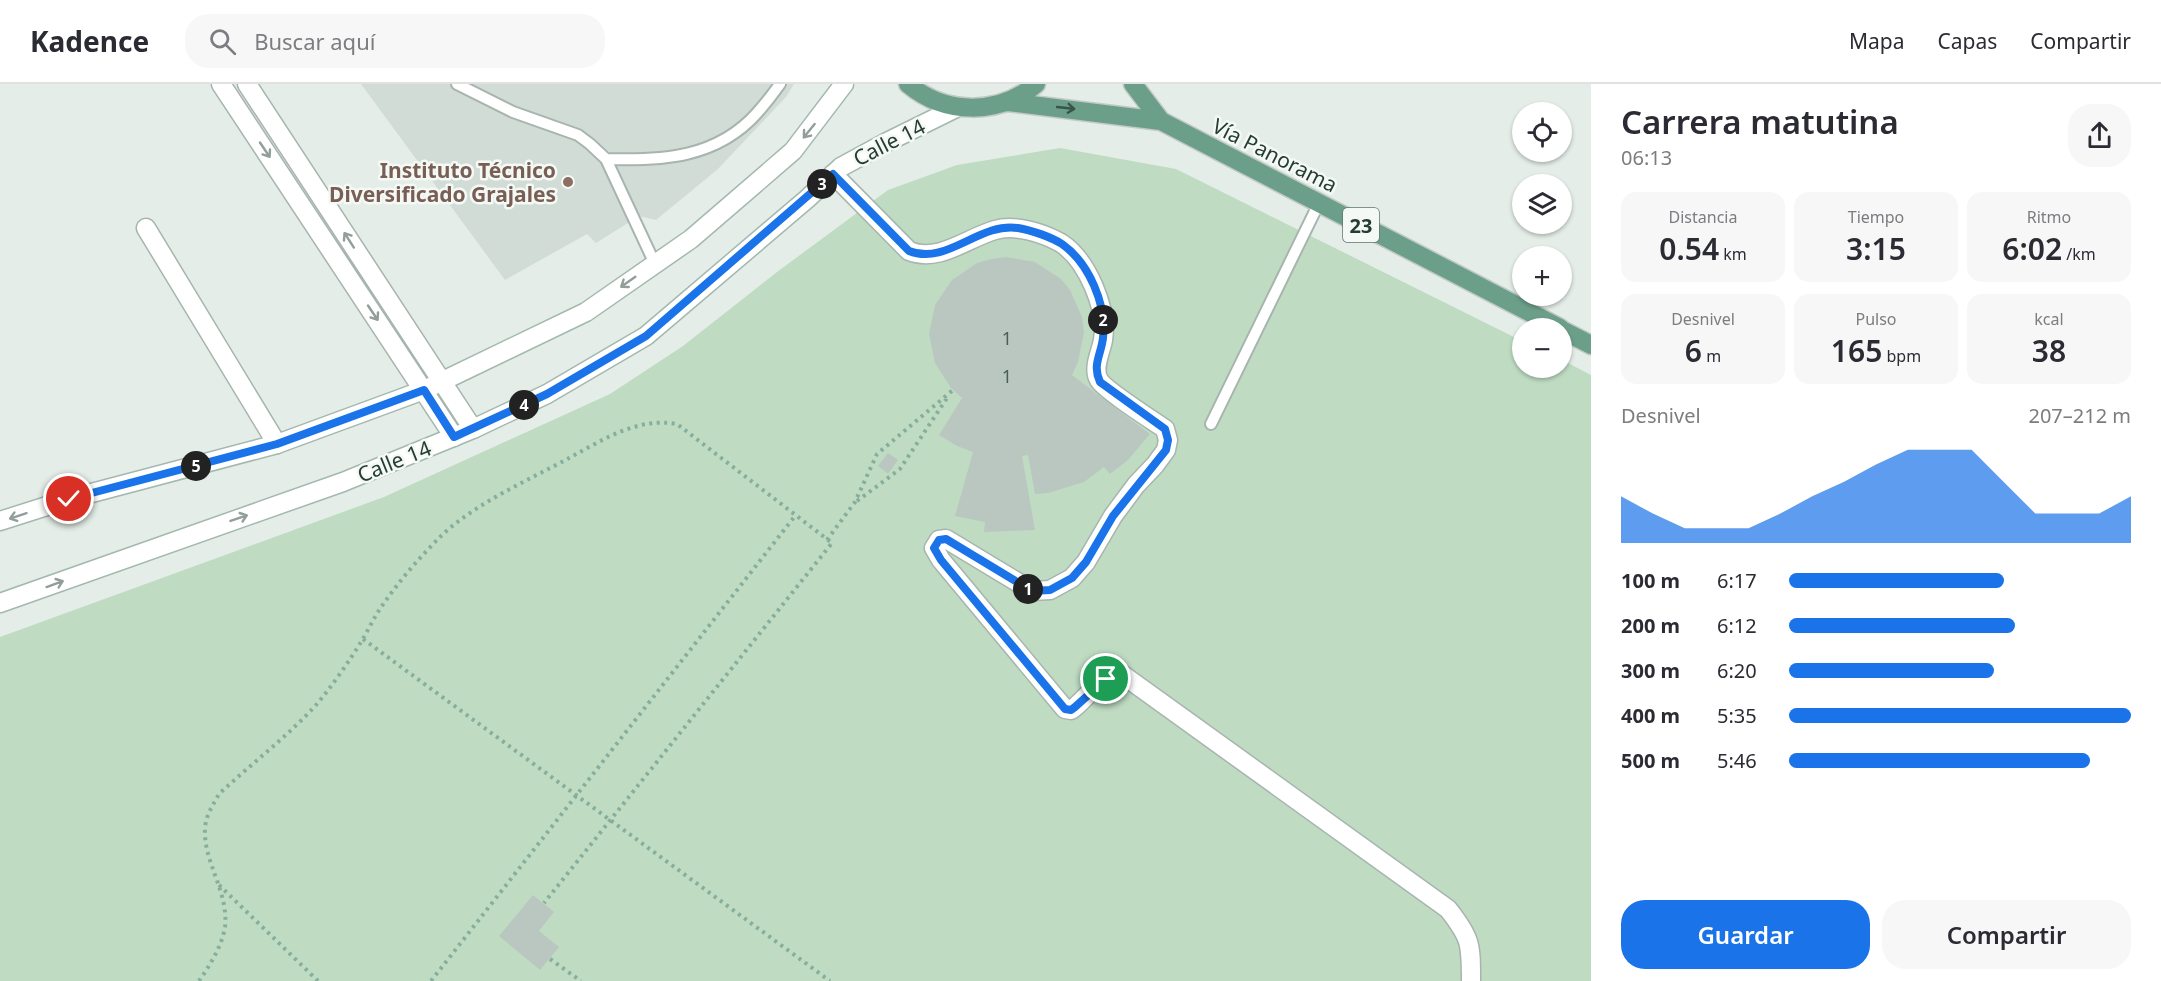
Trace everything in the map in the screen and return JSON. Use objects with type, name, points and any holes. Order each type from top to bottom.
[{"type":"main road","points":[[908,84],[924,96],[958,108],[983,108],[1008,102],[1036,84]]},
{"type":"main road","name":"Vía Panorama","points":[[1134,84],[1161,121]]},
{"type":"main road","name":"Vía Panorama","points":[[1008,102],[1161,121],[1540,318]]},
{"type":"main road","name":"Vía Panorama","points":[[1572,335],[1591,345]]},
{"type":"street","points":[[221,84],[454,437]]},
{"type":"street","points":[[247,84],[473,429]]},
{"type":"street","points":[[0,521],[69,499],[277,444],[424,390],[586,312],[691,238],[793,151],[844,84]]},
{"type":"street","name":"Calle 14","points":[[0,603],[343,482],[473,429],[547,394],[646,336],[841,167],[886,142],[958,108]]},
{"type":"street","points":[[250,128],[268,116]]},
{"type":"street","points":[[833,174],[909,251],[920,255],[934,255],[996,229],[1018,228],[1062,244],[1080,262],[1093,284],[1100,305],[1104,324],[1096,369],[1100,382],[1165,429],[1168,440],[1166,450],[1113,516],[1086,562],[1072,578],[1050,590],[1032,591],[946,539],[939,540],[934,548],[941,560],[1065,709],[1071,710],[1106,679],[1114,675],[1123,675],[1448,909],[1463,928],[1471,949],[1471,981]]},
{"type":"street","points":[[146,228],[277,444]]},
{"type":"lane","points":[[457,84],[513,112],[578,135],[606,159],[655,264]]},
{"type":"lane","points":[[606,159],[651,160],[714,146],[732,135],[756,114],[780,84]]},
{"type":"lane","points":[[1211,424],[1319,203]]},
{"type":"path","points":[[827,540],[855,502],[877,454],[953,390],[900,469],[855,502]]},
{"type":"path","points":[[199,981],[218,949],[225,927],[224,906],[206,844],[205,826],[210,811],[219,794],[317,704],[363,639],[384,603],[421,558],[441,536],[462,520],[516,486],[598,442],[630,428],[658,421],[677,424],[832,543],[544,903]]},
{"type":"path","points":[[431,981],[795,516]]},
{"type":"path","points":[[363,639],[830,981]]},
{"type":"path","points":[[219,885],[318,981]]},
{"type":"path","points":[[550,958],[581,981]]},
{"type":"shaded area","name":"Instituto Técnico Diversificado Grajales","points":[[361,84],[794,84],[786,97],[718,169],[656,220],[639,216],[596,243],[587,234],[505,280]]},
{"type":"green space","points":[[1060,148],[1176,169],[1512,336],[1512,378],[1572,378],[1572,365],[1591,375],[1591,981],[0,981],[0,637],[384,497],[610,394],[683,346],[777,272],[888,190],[957,165]]},
{"type":"building","points":[[1006,257],[1035,262],[1061,279],[1070,290],[1082,317],[1084,332],[1078,362],[1072,375],[1150,434],[1128,460],[1110,474],[1104,467],[1084,482],[1048,493],[1035,494],[1028,455],[1022,456],[1035,530],[984,532],[985,522],[955,516],[973,452],[939,435],[962,398],[951,388],[935,363],[929,334],[935,305],[952,280],[977,263]]},
{"type":"building","points":[[888,453],[898,460],[888,474],[878,466]]},
{"type":"building","points":[[533,895],[554,912],[539,931],[559,947],[540,970],[499,936]]},
{"type":"place","name":"Instituto Técnico Diversificado Grajales","points":[[568,182]]},
{"type":"route","points":[[69,499],[277,444],[424,390],[454,437],[473,429],[547,394],[646,336],[807,199],[833,174],[909,251],[920,255],[934,255],[996,229],[1018,228],[1062,244],[1080,262],[1093,284],[1104,324],[1096,369],[1100,382],[1165,429],[1168,440],[1166,450],[1113,516],[1086,562],[1072,578],[1050,590],[1032,591],[946,539],[939,540],[934,548],[941,560],[1065,709],[1071,710],[1106,679]]}]
